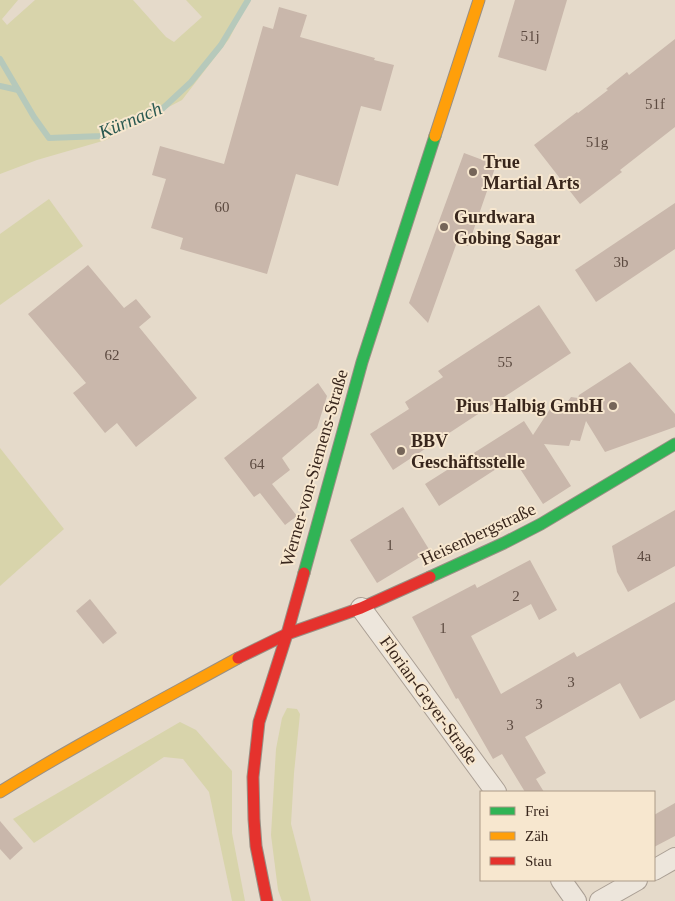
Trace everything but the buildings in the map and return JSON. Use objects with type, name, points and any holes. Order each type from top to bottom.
[{"type":"street","name":"Werner-von-Siemens-Straße","points":[[267,901],[256,846],[254,819],[253,777],[259,722],[287,634],[362,362],[479,0]]},
{"type":"street","name":"Heisenbergstraße","points":[[287,634],[361,608],[504,543],[541,524],[675,444]]},
{"type":"street","name":"Florian-Geyer-Straße","points":[[361,608],[495,791]]},
{"type":"street","points":[[0,792],[140,711],[287,634]]},
{"type":"street","points":[[655,869],[675,858]]},
{"type":"street","points":[[561,881],[576,901]]},
{"type":"street","points":[[600,901],[635,881]]},
{"type":"shaded area","points":[[0,0],[18,0],[2,19],[7,25],[35,0],[133,0],[166,37],[174,42],[202,17],[186,0],[249,0],[229,39],[182,100],[106,140],[37,160],[0,174]]},
{"type":"shaded area","points":[[49,199],[83,246],[0,305],[0,234]]},
{"type":"shaded area","points":[[0,448],[64,529],[0,586]]},
{"type":"shaded area","points":[[287,708],[297,709],[300,714],[291,824],[311,901],[282,901],[278,890],[271,835],[276,749],[282,718]]},
{"type":"shaded area","points":[[180,722],[196,730],[232,771],[232,833],[245,901],[232,901],[209,792],[183,759],[164,757],[34,843],[13,819]]},
{"type":"waterway","name":"Kürnach","points":[[0,59],[34,117],[49,138],[102,136],[161,110],[191,82],[221,45],[248,0]]},
{"type":"waterway","name":"Kürnach","points":[[0,86],[18,90]]},
{"type":"traffic: fast","points":[[304,573],[362,362],[435,136]]},
{"type":"traffic: fast","points":[[430,577],[541,524],[675,444]]},
{"type":"traffic: slow","points":[[435,136],[479,0]]},
{"type":"traffic: slow","points":[[0,792],[88,740],[238,658]]},
{"type":"traffic: jam","points":[[267,901],[256,846],[254,819],[253,777],[259,722],[304,573]]},
{"type":"traffic: jam","points":[[238,658],[287,634],[361,608],[430,577]]},
{"type":"place","name":"True Martial Arts","points":[[473,172]]},
{"type":"place","name":"Gurdwara Gobing Sagar","points":[[444,227]]},
{"type":"place","name":"Pius Halbig GmbH","points":[[613,406]]},
{"type":"place","name":"BBV Geschäftsstelle","points":[[401,451]]}]
